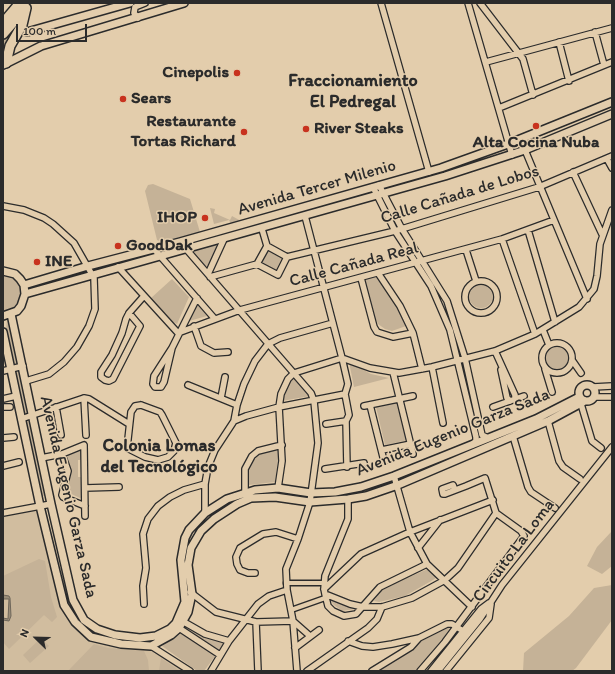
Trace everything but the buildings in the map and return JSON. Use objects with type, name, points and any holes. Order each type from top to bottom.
[{"type":"highway","points":[[3,23],[25,5]]},
{"type":"highway","points":[[3,34],[25,5]]},
{"type":"highway","points":[[4,64],[10,46],[22,25],[25,5]]},
{"type":"street","points":[[27,32],[130,3]]},
{"type":"street","points":[[138,18],[134,13],[135,7],[145,3]]},
{"type":"street","points":[[4,64],[41,46],[184,3]]},
{"type":"street","points":[[381,3],[429,172]]},
{"type":"street","points":[[468,3],[512,155]]},
{"type":"street","points":[[480,3],[523,59],[533,95]]},
{"type":"street","points":[[486,62],[612,28]]},
{"type":"street","points":[[595,32],[604,65]]},
{"type":"street","points":[[559,42],[569,81]]},
{"type":"street","points":[[499,108],[569,81],[612,62]]},
{"type":"street","name":"Avenida Tercer Milenio","points":[[24,285],[429,172],[508,144],[612,102]]},
{"type":"street","points":[[584,113],[588,124]]},
{"type":"street","name":"Avenida Tercer Milenio","points":[[25,294],[186,248],[262,229],[444,176],[512,155],[612,114]]},
{"type":"street","points":[[525,150],[586,299]]},
{"type":"street","points":[[609,157],[612,168]]},
{"type":"street","name":"Calle Cañada de Lobos","points":[[287,257],[314,252],[395,231],[539,187],[609,157]]},
{"type":"street","points":[[441,168],[444,176]]},
{"type":"street","points":[[573,172],[602,234]]},
{"type":"street","points":[[376,186],[447,301],[466,358],[482,434],[488,438]]},
{"type":"street","points":[[381,195],[395,231],[431,286],[450,330],[476,437],[476,441],[471,445]]},
{"type":"street","points":[[3,206],[24,210],[44,218],[74,243],[92,274],[95,292],[95,309],[89,326],[77,347],[64,362],[49,374],[26,381]]},
{"type":"street","points":[[278,488],[282,461],[279,407],[281,394],[288,380],[294,373],[342,358],[370,368],[393,372],[432,367],[495,351],[543,330],[579,307],[594,289],[597,276],[597,259],[602,234],[612,210]]},
{"type":"street","points":[[305,216],[325,288],[348,384],[345,394],[348,415],[346,421],[347,467]]},
{"type":"street","name":"Calle Cañada Real","points":[[178,333],[214,318],[240,310],[466,250],[502,239],[554,220]]},
{"type":"street","name":"Avenida Tercer Milenio","points":[[262,229],[267,246]]},
{"type":"street","points":[[528,230],[555,322]]},
{"type":"street","points":[[209,275],[224,239]]},
{"type":"street","points":[[502,239],[535,334]]},
{"type":"street","points":[[180,242],[311,393],[314,401],[318,443],[310,502],[286,569],[286,590],[293,621],[297,671]]},
{"type":"street","points":[[209,275],[257,264],[278,275],[287,257],[267,246],[257,264]]},
{"type":"street","points":[[154,249],[158,256],[214,318]]},
{"type":"street","points":[[466,250],[476,281]]},
{"type":"street","points":[[118,267],[178,333]]},
{"type":"street","points":[[3,271],[15,274],[24,285],[25,294],[21,306],[11,314],[3,316]]},
{"type":"street","points":[[378,273],[400,306],[413,333],[422,368]]},
{"type":"street","points":[[361,278],[374,327],[378,332],[393,337],[413,333]]},
{"type":"street","points":[[482,280],[490,283],[497,294],[495,304],[485,312],[480,313],[472,310],[465,302],[466,290],[476,281],[482,280]]},
{"type":"street","points":[[129,313],[140,326],[112,380],[105,380],[101,377],[101,372],[112,355],[129,313],[144,296]]},
{"type":"street","points":[[172,348],[154,376],[153,384],[155,387],[161,387],[164,382],[172,348],[178,333],[197,298]]},
{"type":"street","name":"Avenida Eugenio Garza Sada","points":[[11,314],[73,600],[84,620],[97,629],[115,635],[140,638],[156,636],[170,629],[176,623],[185,602],[182,569],[183,547],[189,530],[205,512],[227,499],[245,492],[278,488],[311,493],[335,492],[361,487],[394,476],[488,438],[537,422],[548,421],[582,401]]},
{"type":"street","points":[[205,512],[205,484],[208,466],[215,450],[234,422],[236,405],[255,362],[268,344],[280,338],[333,323]]},
{"type":"street","points":[[194,326],[202,346],[214,353],[228,352]]},
{"type":"street","points":[[543,330],[549,345]]},
{"type":"street","name":"Avenida Eugenio Garza Sada","points":[[3,332],[40,506],[58,575],[64,605],[83,631],[91,637],[108,641],[151,646]]},
{"type":"street","points":[[552,392],[542,359],[545,349],[549,345],[559,343],[568,347],[571,351],[572,360],[581,373]]},
{"type":"street","points":[[495,351],[499,360],[507,398],[512,400]]},
{"type":"street","points":[[545,368],[549,372],[559,374],[568,369],[572,360]]},
{"type":"street","points":[[3,371],[22,366]]},
{"type":"street","points":[[432,367],[443,423]]},
{"type":"street","points":[[393,372],[413,454]]},
{"type":"street","points":[[221,398],[225,377]]},
{"type":"street","points":[[188,385],[236,405]]},
{"type":"street","points":[[601,448],[592,442],[580,389],[582,386],[590,385],[593,387],[612,386]]},
{"type":"street","points":[[593,387],[596,392],[595,397]]},
{"type":"street","points":[[234,422],[246,416],[279,407],[345,394]]},
{"type":"street","points":[[3,399],[16,396]]},
{"type":"street","points":[[384,461],[382,450],[367,406],[413,396]]},
{"type":"street","points":[[494,407],[524,396]]},
{"type":"street","points":[[582,401],[589,402],[595,397],[612,397]]},
{"type":"street","points":[[21,419],[84,398],[89,399],[129,424]]},
{"type":"street","points":[[84,398],[86,435]]},
{"type":"street","name":"Avenida Eugenio Garza Sada","points":[[182,625],[192,594],[188,565],[191,548],[200,531],[214,519],[237,504],[251,498],[275,497],[310,502],[348,499],[398,485],[513,436],[537,422],[582,401]]},
{"type":"street","points":[[141,405],[160,412],[176,443],[174,451],[168,457],[158,460],[131,451],[127,448],[126,442],[129,424],[131,412],[135,406],[141,405]]},
{"type":"street","points":[[3,407],[10,407]]},
{"type":"street","points":[[56,407],[61,435]]},
{"type":"street","points":[[326,424],[346,421]]},
{"type":"street","points":[[548,421],[559,460],[563,467],[580,479]]},
{"type":"street","points":[[513,436],[528,487],[531,492],[555,508]]},
{"type":"street","points":[[3,438],[14,437]]},
{"type":"street","points":[[41,458],[62,454],[84,444],[85,516]]},
{"type":"street","points":[[382,450],[411,444]]},
{"type":"street","points":[[245,492],[245,469],[252,456],[258,451],[282,445]]},
{"type":"street","name":"Circuito La Loma","points":[[438,671],[480,619],[507,578],[612,447]]},
{"type":"street","points":[[62,454],[68,471],[62,495],[85,506]]},
{"type":"street","points":[[3,466],[19,462]]},
{"type":"street","points":[[325,469],[347,467],[364,463]]},
{"type":"street","points":[[394,476],[398,485],[410,532],[427,564],[472,607]]},
{"type":"street","points":[[420,671],[472,607],[524,536],[522,531],[496,512],[485,478],[455,490]]},
{"type":"street","points":[[144,604],[143,586],[146,568],[143,534],[148,519],[158,506],[170,497],[184,490],[205,484]]},
{"type":"street","points":[[85,488],[119,487]]},
{"type":"street","points":[[348,499],[348,519],[324,591],[328,606],[333,611],[344,616],[356,614],[380,587],[427,564]]},
{"type":"street","points":[[291,610],[324,591],[361,554],[410,532],[493,500]]},
{"type":"street","points":[[3,513],[51,504]]},
{"type":"street","points":[[286,583],[324,591],[350,604],[363,607],[382,607],[412,598],[445,580],[458,568],[496,512]]},
{"type":"street","points":[[418,548],[440,520]]},
{"type":"street","points":[[255,573],[248,573],[240,570],[236,557],[240,548],[263,534],[276,532],[298,539]]},
{"type":"street","points":[[58,575],[66,573]]},
{"type":"street","points":[[185,589],[216,612],[256,622],[293,621],[310,636]]},
{"type":"street","points":[[211,671],[229,641],[258,604],[269,596],[286,590]]},
{"type":"street","points":[[431,671],[481,608],[491,602]]},
{"type":"street","points":[[446,671],[489,618],[491,602]]},
{"type":"street","points":[[307,671],[368,628],[377,618],[382,607]]},
{"type":"street","points":[[256,622],[258,671]]},
{"type":"street","points":[[348,641],[362,646],[373,647],[392,644],[419,638],[447,624],[457,626],[463,631]]},
{"type":"street","points":[[182,625],[151,646],[190,671]]},
{"type":"street","points":[[182,625],[229,641]]},
{"type":"street","points":[[182,625],[220,655]]},
{"type":"street","points":[[295,648],[319,630]]},
{"type":"street","points":[[372,671],[411,647],[419,638]]},
{"type":"street","points":[[392,644],[397,648],[398,654]]},
{"type":"street","points":[[217,663],[219,671]]},
{"type":"shaded area","points":[[153,184],[190,199],[200,232],[162,242],[157,240],[145,191],[148,185]]},
{"type":"shaded area","points":[[210,208],[215,209],[214,213],[230,220],[232,216],[241,221],[231,224],[229,220],[214,224]]},
{"type":"shaded area","points":[[216,243],[217,246],[209,264],[207,266],[203,265],[194,254],[194,250]]},
{"type":"shaded area","points":[[268,247],[283,255],[276,270],[260,262]]},
{"type":"shaded area","points":[[3,272],[14,275],[23,290],[17,308],[3,314]]},
{"type":"shaded area","points":[[375,276],[396,304],[406,326],[392,331],[385,329],[378,324],[374,316],[365,280]]},
{"type":"shaded area","points":[[172,279],[189,297],[177,324],[173,322],[151,298]]},
{"type":"shaded area","points":[[481,284],[486,285],[492,291],[492,301],[486,307],[481,308],[476,307],[470,301],[469,296],[470,291],[476,285]]},
{"type":"shaded area","points":[[196,302],[207,316],[189,321]]},
{"type":"shaded area","points":[[7,319],[9,320],[19,363],[16,366],[12,362],[6,330]]},
{"type":"shaded area","points":[[553,347],[561,347],[568,354],[568,362],[561,369],[553,369],[546,362],[546,354]]},
{"type":"shaded area","points":[[349,362],[371,374],[389,378],[354,387]]},
{"type":"shaded area","points":[[17,370],[20,371],[27,414],[23,413],[15,373]]},
{"type":"shaded area","points":[[294,375],[310,396],[282,401]]},
{"type":"shaded area","points":[[397,400],[408,440],[385,445],[376,407]]},
{"type":"shaded area","points":[[30,420],[45,493],[44,496],[41,496],[25,421]]},
{"type":"shaded area","points":[[82,448],[82,460],[78,460],[78,477],[82,477],[82,499],[65,491],[71,474],[67,453]]},
{"type":"shaded area","points":[[279,450],[275,482],[249,485],[247,472],[253,461],[260,454]]},
{"type":"shaded area","points":[[37,509],[45,534],[61,602],[91,638],[150,648],[184,671],[3,671],[3,515]]},
{"type":"shaded area","points":[[612,531],[612,566],[602,574],[587,566],[597,547]]},
{"type":"shaded area","points":[[39,559],[45,561],[51,597],[57,617],[52,622],[44,615],[9,649],[3,642],[3,618],[8,619],[9,599],[3,599],[3,576]]},
{"type":"shaded area","points":[[428,569],[437,577],[405,596],[379,602],[374,601],[383,588]]},
{"type":"shaded area","points":[[612,585],[612,620],[576,668],[572,671],[523,671],[524,653],[569,616],[594,588]]},
{"type":"shaded area","points":[[3,595],[9,596],[10,598],[11,616],[9,621],[3,620],[3,618],[8,619],[9,599],[3,599]]},
{"type":"shaded area","points":[[328,598],[356,607],[355,609],[342,611]]},
{"type":"shaded area","points":[[448,624],[451,626],[444,637],[415,671],[375,671]]},
{"type":"shaded area","points":[[189,630],[227,642],[220,651]]},
{"type":"shaded area","points":[[182,633],[189,636],[216,655],[204,671],[197,671],[162,646]]},
{"type":"shaded area","points":[[41,638],[49,646],[30,663],[23,655]]},
{"type":"shaded area","points":[[94,644],[108,648],[144,651],[148,660],[149,671],[68,671]]},
{"type":"shaded area","points":[[161,658],[180,671],[159,671]]},
{"type":"tunnel","points":[[3,42],[27,32]]},
{"type":"place","name":"Cinepolis","points":[[237,73]]},
{"type":"place","name":"Sears","points":[[123,99]]},
{"type":"place","name":"Alta Cocina Nuba","points":[[536,126]]},
{"type":"place","name":"River Steaks","points":[[306,129]]},
{"type":"place","name":"Restaurante Tortas Richard","points":[[244,132]]},
{"type":"place","name":"IHOP","points":[[205,218]]},
{"type":"place","name":"GoodDak","points":[[118,246]]},
{"type":"place","name":"INE","points":[[37,262]]},
{"type":"district","name":"Fraccionamiento El Pedregal","points":[[353,91]]},
{"type":"district","name":"Colonia Lomas del Tecnológico","points":[[159,456]]}]
